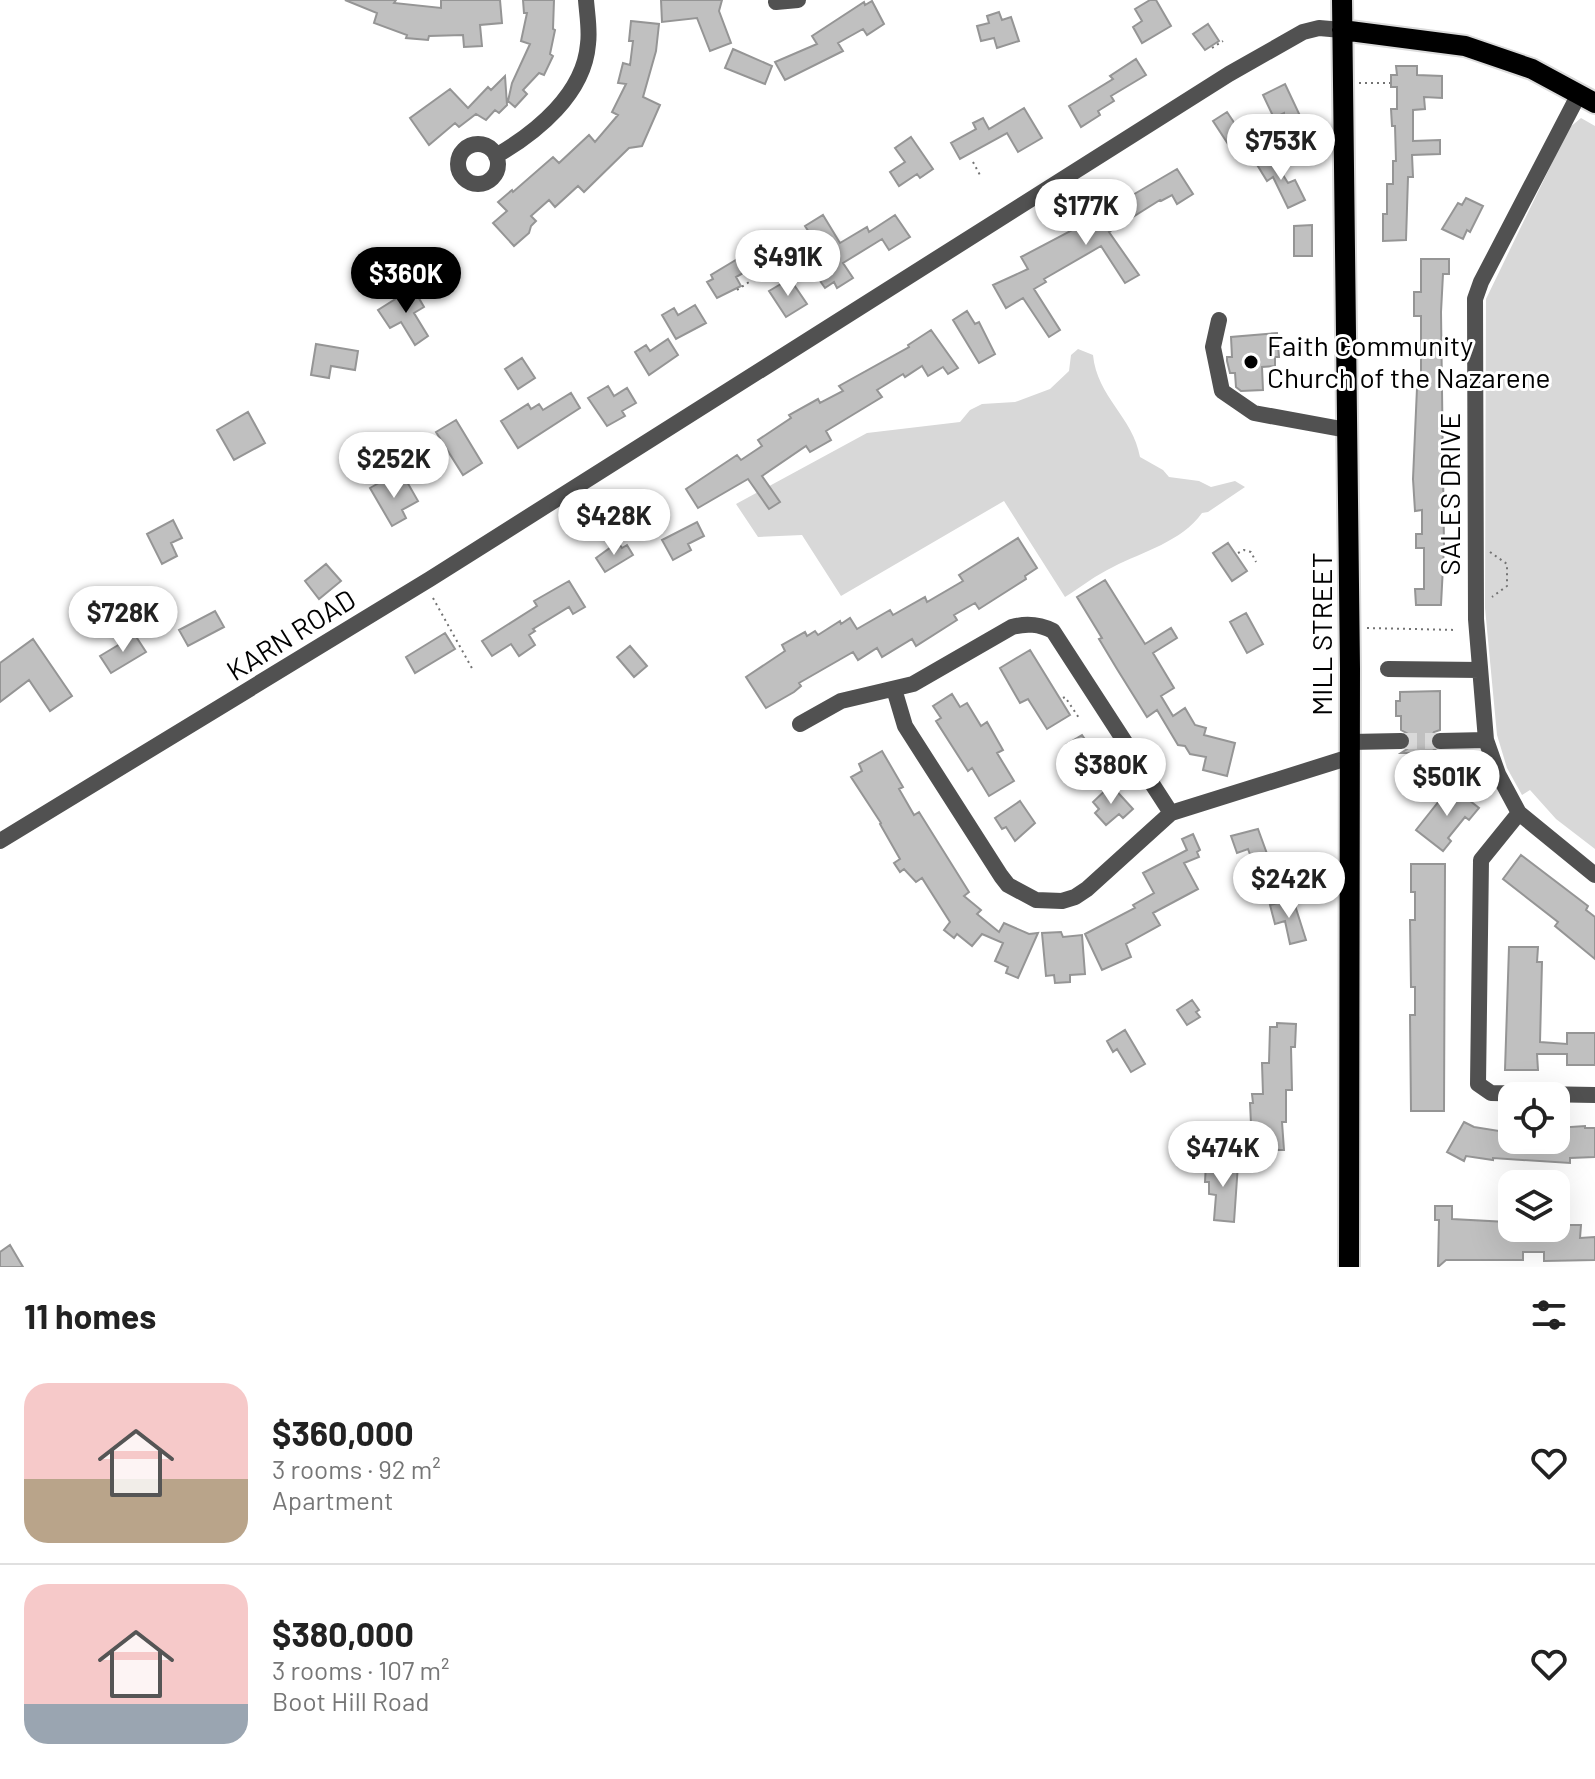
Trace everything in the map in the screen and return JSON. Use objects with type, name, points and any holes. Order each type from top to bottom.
[{"type":"main road","name":"MILL STREET","points":[[1342,0],[1350,627],[1349,1267]]},
{"type":"main road","points":[[1342,30],[1465,46],[1532,69],[1587,98]]},
{"type":"street","points":[[496,156],[520,141],[550,115],[575,85],[585,63],[589,43],[586,0]]},
{"type":"street","points":[[776,2],[798,0]]},
{"type":"street","name":"KARN ROAD","points":[[0,841],[424,583],[1229,74],[1303,32],[1319,28],[1342,30]]},
{"type":"street","name":"SALES DRIVE","points":[[1587,98],[1477,293],[1476,608],[1486,740],[1498,774],[1519,813],[1595,875]]},
{"type":"street","points":[[1219,320],[1213,347],[1222,391],[1254,413],[1347,430]]},
{"type":"street","points":[[800,724],[841,701],[894,689],[931,675],[1012,627],[1023,624],[1044,626],[1053,631],[1171,813]]},
{"type":"street","points":[[1388,669],[1480,670]]},
{"type":"street","points":[[894,689],[905,726],[1008,885],[1036,900],[1062,901],[1087,889],[1171,813],[1350,749],[1401,741]]},
{"type":"street","points":[[1440,741],[1486,740]]},
{"type":"street","points":[[1519,813],[1481,860],[1478,1084],[1491,1093],[1595,1095]]},
{"type":"path","points":[[1212,48],[1223,41]]},
{"type":"path","points":[[1343,83],[1390,83]]},
{"type":"path","points":[[973,162],[981,177]]},
{"type":"path","points":[[737,290],[749,282]]},
{"type":"path","points":[[1476,541],[1507,564],[1507,586],[1476,608]]},
{"type":"path","points":[[1238,553],[1244,550],[1251,552],[1256,562]]},
{"type":"path","points":[[424,583],[473,670]]},
{"type":"path","points":[[1350,627],[1457,630]]},
{"type":"path","points":[[1063,698],[1079,718]]},
{"type":"shaded area","points":[[1581,118],[1595,126],[1595,849],[1556,819],[1530,790],[1522,795],[1507,768],[1497,735],[1485,608],[1486,299],[1569,128]]},
{"type":"shaded area","points":[[1078,349],[1093,355],[1101,383],[1130,430],[1140,457],[1169,477],[1199,481],[1211,487],[1235,481],[1245,487],[1202,513],[1173,539],[1107,570],[1065,597],[1004,501],[841,596],[802,535],[758,537],[736,504],[867,433],[960,422],[970,410],[982,404],[1015,402],[1050,389],[1069,371],[1071,355]]},
{"type":"building","points":[[345,0],[396,0],[394,3],[441,8],[441,0],[500,0],[502,23],[480,25],[482,46],[464,47],[463,35],[429,36],[428,40],[406,38],[407,35],[374,23],[377,13]]},
{"type":"building","points":[[523,0],[554,0],[555,30],[550,54],[553,56],[544,75],[539,73],[523,90],[527,94],[515,107],[508,101],[512,83],[530,44],[521,41],[527,13],[524,13]]},
{"type":"building","points":[[661,0],[722,0],[719,11],[731,43],[710,51],[697,18],[662,22]]},
{"type":"building","points":[[1156,0],[1171,26],[1142,43],[1133,27],[1142,21],[1135,9]]},
{"type":"building","points":[[872,1],[884,24],[867,35],[863,29],[838,43],[843,51],[785,80],[775,62],[817,44],[812,36],[864,2],[865,5]]},
{"type":"building","points":[[999,12],[1002,20],[1011,17],[1019,41],[997,48],[994,38],[981,41],[977,26],[989,23],[987,16]]},
{"type":"building","points":[[631,21],[659,24],[656,51],[643,97],[660,105],[642,146],[629,148],[584,192],[578,186],[555,207],[549,200],[531,216],[536,221],[529,233],[514,246],[493,223],[507,211],[498,202],[553,157],[559,163],[589,135],[595,142],[618,115],[612,112],[626,84],[618,83],[623,63],[630,65],[633,41],[629,41]]},
{"type":"building","points":[[1208,24],[1219,41],[1205,50],[1193,34]]},
{"type":"building","points":[[733,49],[772,66],[765,84],[725,68]]},
{"type":"building","points":[[1136,59],[1146,75],[1111,96],[1114,101],[1081,127],[1069,106],[1113,79],[1110,76]]},
{"type":"building","points":[[1396,66],[1417,66],[1417,75],[1442,76],[1442,98],[1424,97],[1425,109],[1413,110],[1413,141],[1440,140],[1440,154],[1412,155],[1413,177],[1408,177],[1406,240],[1383,241],[1387,184],[1393,184],[1393,161],[1396,161],[1391,109],[1397,109],[1397,87],[1391,87],[1391,75],[1397,75]]},
{"type":"building","points":[[505,76],[507,105],[499,113],[495,110],[486,120],[476,114],[459,127],[455,123],[429,145],[410,118],[450,89],[468,108],[488,87],[491,90]]},
{"type":"building","points":[[1285,84],[1301,118],[1308,118],[1308,135],[1297,135],[1297,142],[1285,142],[1284,113],[1274,118],[1263,95]]},
{"type":"building","points":[[1024,108],[1042,138],[1018,152],[1007,133],[960,159],[951,143],[976,129],[973,123],[983,118],[989,129]]},
{"type":"building","points":[[1227,112],[1243,142],[1232,150],[1213,121]]},
{"type":"building","points":[[911,137],[933,169],[920,178],[917,174],[899,186],[890,172],[905,162],[895,148]]},
{"type":"building","points":[[1270,154],[1288,183],[1295,180],[1305,200],[1288,208],[1273,177],[1267,181],[1256,163]]},
{"type":"building","points":[[1177,169],[1193,194],[1177,204],[1172,195],[1160,200],[1109,232],[1139,275],[1125,283],[1101,246],[1044,279],[1046,282],[1034,289],[1060,330],[1049,337],[1023,298],[1006,308],[993,285],[1028,269],[1021,257]]},
{"type":"building","points":[[1466,198],[1483,206],[1463,239],[1442,229],[1458,203],[1462,205]]},
{"type":"building","points":[[823,215],[840,243],[867,227],[869,232],[895,215],[910,237],[889,250],[882,239],[843,263],[853,278],[837,288],[834,282],[825,288],[818,278],[827,272],[811,246],[816,243],[805,226]]},
{"type":"building","points":[[1312,225],[1312,256],[1294,256],[1294,226]]},
{"type":"building","points":[[739,258],[747,271],[736,277],[741,286],[717,298],[707,282],[713,279],[711,275]]},
{"type":"building","points":[[1421,259],[1449,259],[1449,274],[1443,274],[1441,312],[1444,547],[1441,605],[1416,605],[1415,589],[1424,589],[1424,548],[1416,548],[1416,534],[1422,534],[1422,510],[1415,511],[1413,479],[1417,388],[1421,387],[1421,316],[1414,316],[1414,292],[1421,292]]},
{"type":"building","points":[[786,281],[792,282],[807,304],[786,317],[769,291]]},
{"type":"building","points":[[413,288],[424,307],[414,313],[428,336],[415,345],[401,322],[390,328],[378,310]]},
{"type":"building","points":[[695,305],[706,323],[676,339],[662,315],[674,308],[678,315]]},
{"type":"building","points":[[967,311],[975,324],[979,322],[995,354],[979,363],[953,320]]},
{"type":"building","points":[[931,330],[958,368],[948,374],[943,367],[928,376],[922,366],[877,390],[882,397],[826,431],[831,440],[810,452],[806,446],[762,476],[780,502],[769,509],[748,479],[698,508],[686,489],[737,455],[741,460],[762,446],[758,440],[791,418],[789,415],[818,399],[820,403],[843,391],[839,386],[909,347]]},
{"type":"building","name":"Faith Community Church of the Nazarene","points":[[1277,333],[1279,357],[1275,357],[1275,366],[1262,367],[1263,390],[1241,391],[1236,387],[1235,373],[1230,373],[1227,361],[1227,357],[1232,357],[1231,337]]},
{"type":"building","points":[[668,339],[678,355],[649,375],[635,352],[646,345],[650,351]]},
{"type":"building","points":[[316,344],[358,351],[355,370],[331,366],[329,378],[311,375]]},
{"type":"building","points":[[522,358],[535,378],[518,389],[505,369]]},
{"type":"building","points":[[608,386],[614,396],[627,388],[636,403],[622,411],[625,416],[607,426],[588,398]]},
{"type":"building","points":[[571,393],[580,408],[518,448],[501,421],[528,404],[531,409],[539,404],[543,410]]},
{"type":"building","points":[[248,412],[265,443],[234,460],[217,430]]},
{"type":"building","points":[[456,420],[482,463],[463,475],[436,432]]},
{"type":"building","points":[[384,480],[390,489],[406,480],[418,501],[402,510],[406,518],[392,526],[370,488]]},
{"type":"building","points":[[173,520],[182,538],[171,543],[177,556],[162,564],[147,534]]},
{"type":"building","points":[[697,522],[704,536],[688,544],[691,550],[673,560],[662,540]]},
{"type":"building","points":[[1018,538],[1037,568],[1025,576],[1026,579],[979,609],[975,603],[954,615],[957,620],[916,646],[912,639],[882,657],[877,648],[858,660],[853,652],[799,683],[801,686],[794,692],[766,708],[746,677],[785,651],[782,645],[805,632],[807,636],[815,631],[818,635],[850,618],[857,629],[890,610],[893,615],[925,597],[927,602],[963,581],[959,575]]},
{"type":"building","points":[[618,542],[622,548],[627,545],[633,555],[605,572],[596,558]]},
{"type":"building","points":[[1228,543],[1247,571],[1232,581],[1213,553]]},
{"type":"building","points":[[326,564],[341,581],[319,599],[305,581]]},
{"type":"building","points":[[1105,580],[1145,644],[1171,628],[1177,638],[1153,653],[1174,688],[1161,696],[1173,716],[1185,708],[1195,725],[1206,728],[1204,735],[1235,743],[1227,776],[1203,770],[1206,757],[1190,754],[1185,746],[1178,745],[1157,710],[1147,717],[1117,669],[1077,597]]},
{"type":"building","points":[[569,581],[585,607],[573,614],[569,607],[533,629],[535,631],[529,635],[535,645],[519,656],[511,644],[492,656],[482,641],[537,606],[534,601]]},
{"type":"building","points":[[215,611],[224,627],[188,646],[179,630]]},
{"type":"building","points":[[1246,613],[1263,644],[1247,653],[1230,622]]},
{"type":"building","points":[[445,633],[455,649],[415,673],[406,657]]},
{"type":"building","points":[[135,635],[146,652],[111,673],[100,656]]},
{"type":"building","points":[[33,639],[72,696],[50,711],[29,680],[0,702],[0,663]]},
{"type":"building","points":[[630,646],[647,666],[634,677],[617,657]]},
{"type":"building","points":[[1030,650],[1070,715],[1047,729],[1028,699],[1020,703],[1000,668]]},
{"type":"building","points":[[1440,691],[1440,730],[1434,732],[1429,740],[1431,747],[1440,753],[1401,753],[1412,742],[1410,735],[1401,730],[1401,716],[1396,716],[1396,701],[1400,701],[1400,692]]},
{"type":"building","points":[[952,694],[960,707],[967,703],[981,726],[987,722],[1003,750],[997,753],[1014,781],[989,796],[972,768],[968,771],[936,721],[941,718],[933,706]]},
{"type":"building","points":[[1082,735],[1100,761],[1085,771],[1067,744]]},
{"type":"building","points":[[882,751],[903,787],[899,789],[914,815],[919,812],[969,892],[964,896],[981,910],[977,914],[999,932],[1004,923],[1029,934],[1038,933],[1018,978],[1006,973],[1008,967],[995,961],[1003,943],[982,934],[972,946],[957,934],[954,938],[944,930],[950,922],[922,878],[916,882],[904,869],[900,872],[894,863],[900,859],[851,777],[862,771],[859,764]]},
{"type":"building","points":[[1111,785],[1133,809],[1123,818],[1119,814],[1106,825],[1095,813],[1099,809],[1093,802]]},
{"type":"building","points":[[1451,786],[1479,808],[1469,820],[1465,817],[1448,838],[1451,841],[1443,851],[1416,830]]},
{"type":"building","points":[[1020,801],[1035,823],[1015,841],[995,818]]},
{"type":"building","points":[[1258,829],[1270,862],[1255,868],[1248,849],[1237,853],[1231,836]]},
{"type":"building","points":[[1193,834],[1200,850],[1197,852],[1199,857],[1184,863],[1198,889],[1153,913],[1160,925],[1126,944],[1131,957],[1102,970],[1085,934],[1135,908],[1133,905],[1154,893],[1143,873],[1187,850],[1182,839]]},
{"type":"building","points":[[1521,855],[1588,906],[1586,910],[1595,917],[1595,959],[1555,926],[1558,922],[1503,879]]},
{"type":"building","points":[[1411,864],[1445,864],[1444,1111],[1411,1111],[1410,1015],[1415,1015],[1415,987],[1411,987],[1410,920],[1415,920],[1415,892],[1411,892]]},
{"type":"building","points":[[1293,899],[1306,940],[1290,944],[1285,921],[1275,924],[1270,905]]},
{"type":"building","points":[[1061,932],[1063,937],[1082,935],[1085,974],[1070,975],[1070,982],[1055,983],[1054,975],[1046,976],[1042,933]]},
{"type":"building","points":[[1509,947],[1538,947],[1537,962],[1542,962],[1540,1042],[1567,1044],[1567,1033],[1595,1033],[1595,1065],[1567,1065],[1567,1054],[1537,1054],[1538,1070],[1505,1070]]},
{"type":"building","points":[[1192,1000],[1200,1017],[1187,1025],[1177,1010]]},
{"type":"building","points":[[1277,1023],[1296,1024],[1295,1047],[1291,1047],[1292,1090],[1286,1090],[1286,1122],[1282,1122],[1284,1150],[1249,1150],[1247,1124],[1251,1124],[1250,1103],[1253,1103],[1252,1094],[1263,1094],[1262,1063],[1269,1063],[1270,1027],[1277,1027]]},
{"type":"building","points":[[1125,1030],[1145,1064],[1131,1072],[1117,1049],[1113,1052],[1107,1041]]},
{"type":"building","points":[[1464,1122],[1498,1131],[1498,1154],[1570,1154],[1570,1127],[1595,1128],[1595,1157],[1570,1158],[1570,1163],[1466,1156],[1464,1161],[1447,1152]]},
{"type":"building","points":[[1206,1162],[1238,1164],[1234,1222],[1214,1220],[1216,1195],[1209,1194],[1209,1182],[1205,1182]]},
{"type":"building","points":[[1435,1206],[1452,1206],[1452,1219],[1498,1222],[1498,1242],[1570,1242],[1570,1225],[1581,1225],[1580,1238],[1595,1237],[1595,1260],[1544,1261],[1544,1252],[1523,1252],[1523,1260],[1446,1260],[1438,1267],[1439,1220],[1435,1220]]},
{"type":"building","points":[[10,1245],[23,1267],[0,1267],[0,1252]]},
{"type":"tunnel","points":[[1401,741],[1440,741]]},
{"type":"place","name":"Faith Community Church of the Nazarene","points":[[1251,362]]}]
